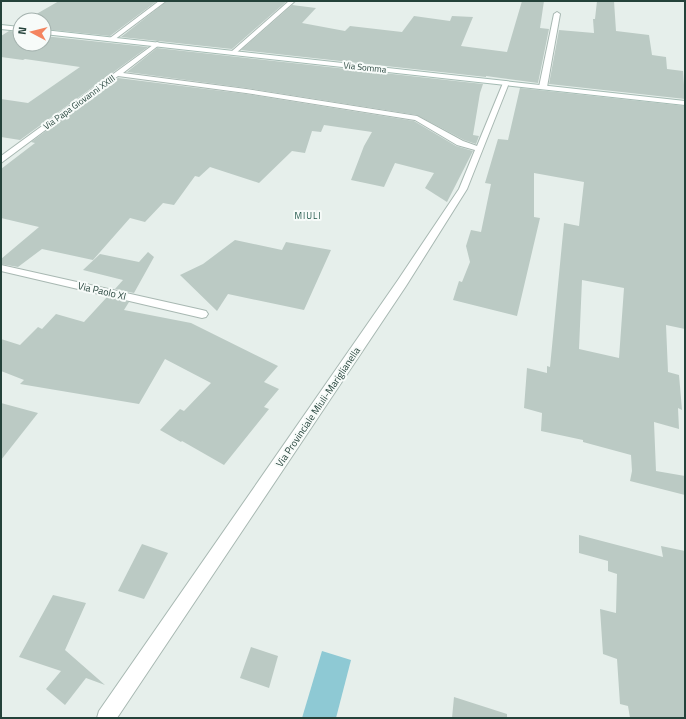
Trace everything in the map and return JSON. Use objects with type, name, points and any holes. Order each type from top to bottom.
[{"type":"street","points":[[112,39],[163,1]]},
{"type":"street","points":[[233,53],[292,1]]},
{"type":"street","points":[[543,87],[557,14]]},
{"type":"street","points":[[1,27],[12,28]]},
{"type":"street","name":"Via Somma","points":[[52,33],[685,103]]},
{"type":"street","name":"Via Papa Giovanni XXIII","points":[[1,160],[157,44]]},
{"type":"street","points":[[118,74],[246,91],[417,118],[460,143],[480,149]]},
{"type":"street","name":"Via Provinciale Miuli-Mariglianella","points":[[106,718],[406,277],[463,189],[506,83]]},
{"type":"street","name":"Via Paolo XI","points":[[1,268],[202,314]]},
{"type":"water","points":[[322,651],[351,660],[336,718],[302,718]]},
{"type":"building","points":[[59,1],[157,1],[110,36],[52,30],[52,12],[40,12]]},
{"type":"building","points":[[167,1],[287,1],[232,49],[121,37]]},
{"type":"building","points":[[522,1],[544,1],[540,28],[549,29],[538,83],[486,76],[241,50],[292,5],[316,8],[302,23],[345,31],[350,26],[402,32],[414,16],[450,21],[452,16],[473,17],[461,46],[507,52]]},
{"type":"building","points":[[597,1],[614,1],[616,31],[649,35],[652,55],[666,57],[667,69],[683,71],[685,99],[549,84],[559,30],[594,33],[593,19],[595,19]]},
{"type":"building","points":[[9,31],[12,31],[12,52],[52,52],[52,37],[148,47],[20,140],[1,137],[1,99],[28,103],[80,67],[1,57],[1,36]]},
{"type":"building","points":[[157,48],[483,84],[480,93],[473,135],[479,136],[476,144],[464,140],[417,115],[246,88],[127,72]]},
{"type":"building","points":[[118,78],[246,94],[414,121],[456,146],[473,151],[447,202],[425,188],[434,173],[395,163],[384,187],[351,180],[364,146],[372,132],[324,125],[321,132],[312,131],[305,153],[292,151],[259,183],[210,167],[199,177],[195,176],[174,205],[163,203],[145,222],[130,218],[93,260],[42,249],[18,267],[1,264],[1,259],[39,227],[1,218],[1,169],[35,143],[31,142]]},
{"type":"building","points":[[520,88],[685,106],[685,329],[666,325],[668,372],[679,375],[682,410],[678,408],[679,429],[654,422],[656,471],[685,476],[685,495],[630,481],[632,471],[631,455],[583,442],[583,440],[541,431],[542,413],[524,408],[527,368],[547,373],[547,366],[550,367],[564,223],[579,226],[584,182],[534,173],[534,217],[540,218],[517,316],[453,300],[459,281],[462,282],[470,262],[466,246],[471,230],[481,232],[491,184],[485,183],[498,139],[508,140]],"holes":[[[582,280],[624,288],[619,358],[579,349]]]},
{"type":"building","points":[[235,240],[282,250],[286,242],[331,250],[304,310],[228,294],[217,311],[180,275],[203,264]]},
{"type":"building","points":[[148,252],[154,257],[134,293],[115,289],[123,280],[83,270],[100,254],[139,262]]},
{"type":"building","points":[[107,297],[129,302],[124,310],[191,323],[278,366],[264,382],[279,389],[264,407],[269,409],[224,465],[160,430],[180,409],[184,411],[211,383],[165,359],[139,404],[20,384],[24,380],[1,371],[1,339],[20,345],[38,327],[42,329],[56,314],[84,322]]},
{"type":"building","points":[[1,403],[38,413],[1,460]]},
{"type":"building","points":[[579,535],[663,557],[661,546],[685,551],[685,718],[630,718],[628,706],[620,704],[617,659],[603,654],[600,609],[616,613],[617,574],[608,571],[608,561],[579,553]]},
{"type":"building","points":[[142,544],[168,553],[144,599],[118,591]]},
{"type":"building","points":[[53,595],[86,603],[65,650],[105,685],[86,678],[65,705],[46,689],[61,671],[19,657]]},
{"type":"building","points":[[251,647],[278,656],[269,688],[240,678]]},
{"type":"building","points":[[454,697],[507,714],[507,718],[452,718]]},
{"type":"district","name":"MIULI","points":[[308,215]]}]
